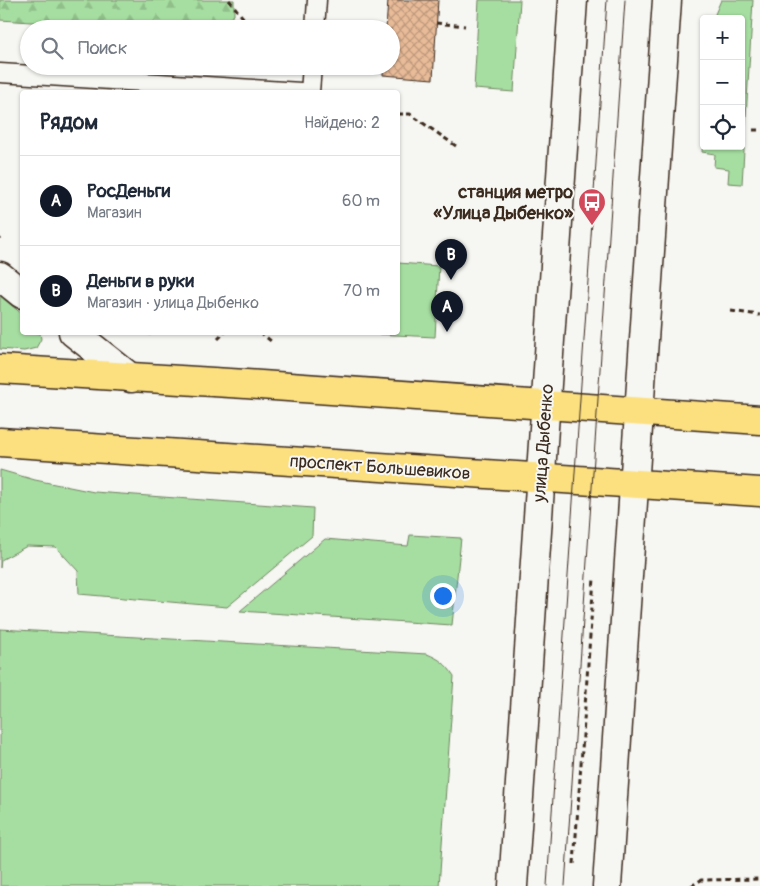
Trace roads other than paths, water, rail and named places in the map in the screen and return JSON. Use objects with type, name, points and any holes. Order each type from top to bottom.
[{"type":"main road","name":"улица Дыбенко","points":[[513,886],[573,0]]},
{"type":"main road","points":[[607,886],[639,411],[670,6]]},
{"type":"main road","points":[[0,276],[20,292]]},
{"type":"main road","points":[[77,335],[131,378]]},
{"type":"main road","points":[[0,370],[760,420]]},
{"type":"main road","name":"проспект Большевиков","points":[[0,442],[760,492]]},
{"type":"lane","points":[[316,20],[317,0]]},
{"type":"lane","points":[[0,73],[20,74]]},
{"type":"lane","points":[[32,75],[269,90]]},
{"type":"lane","points":[[310,90],[311,75]]},
{"type":"tram line","points":[[547,886],[607,0]]},
{"type":"tram line","points":[[565,886],[625,0]]},
{"type":"place","name":"станция метро «Улица Дыбенко»","points":[[592,226]]},
{"type":"place","name":"Деньги в руки","points":[[451,280]]},
{"type":"place","name":"РосДеньги","points":[[447,332]]}]
